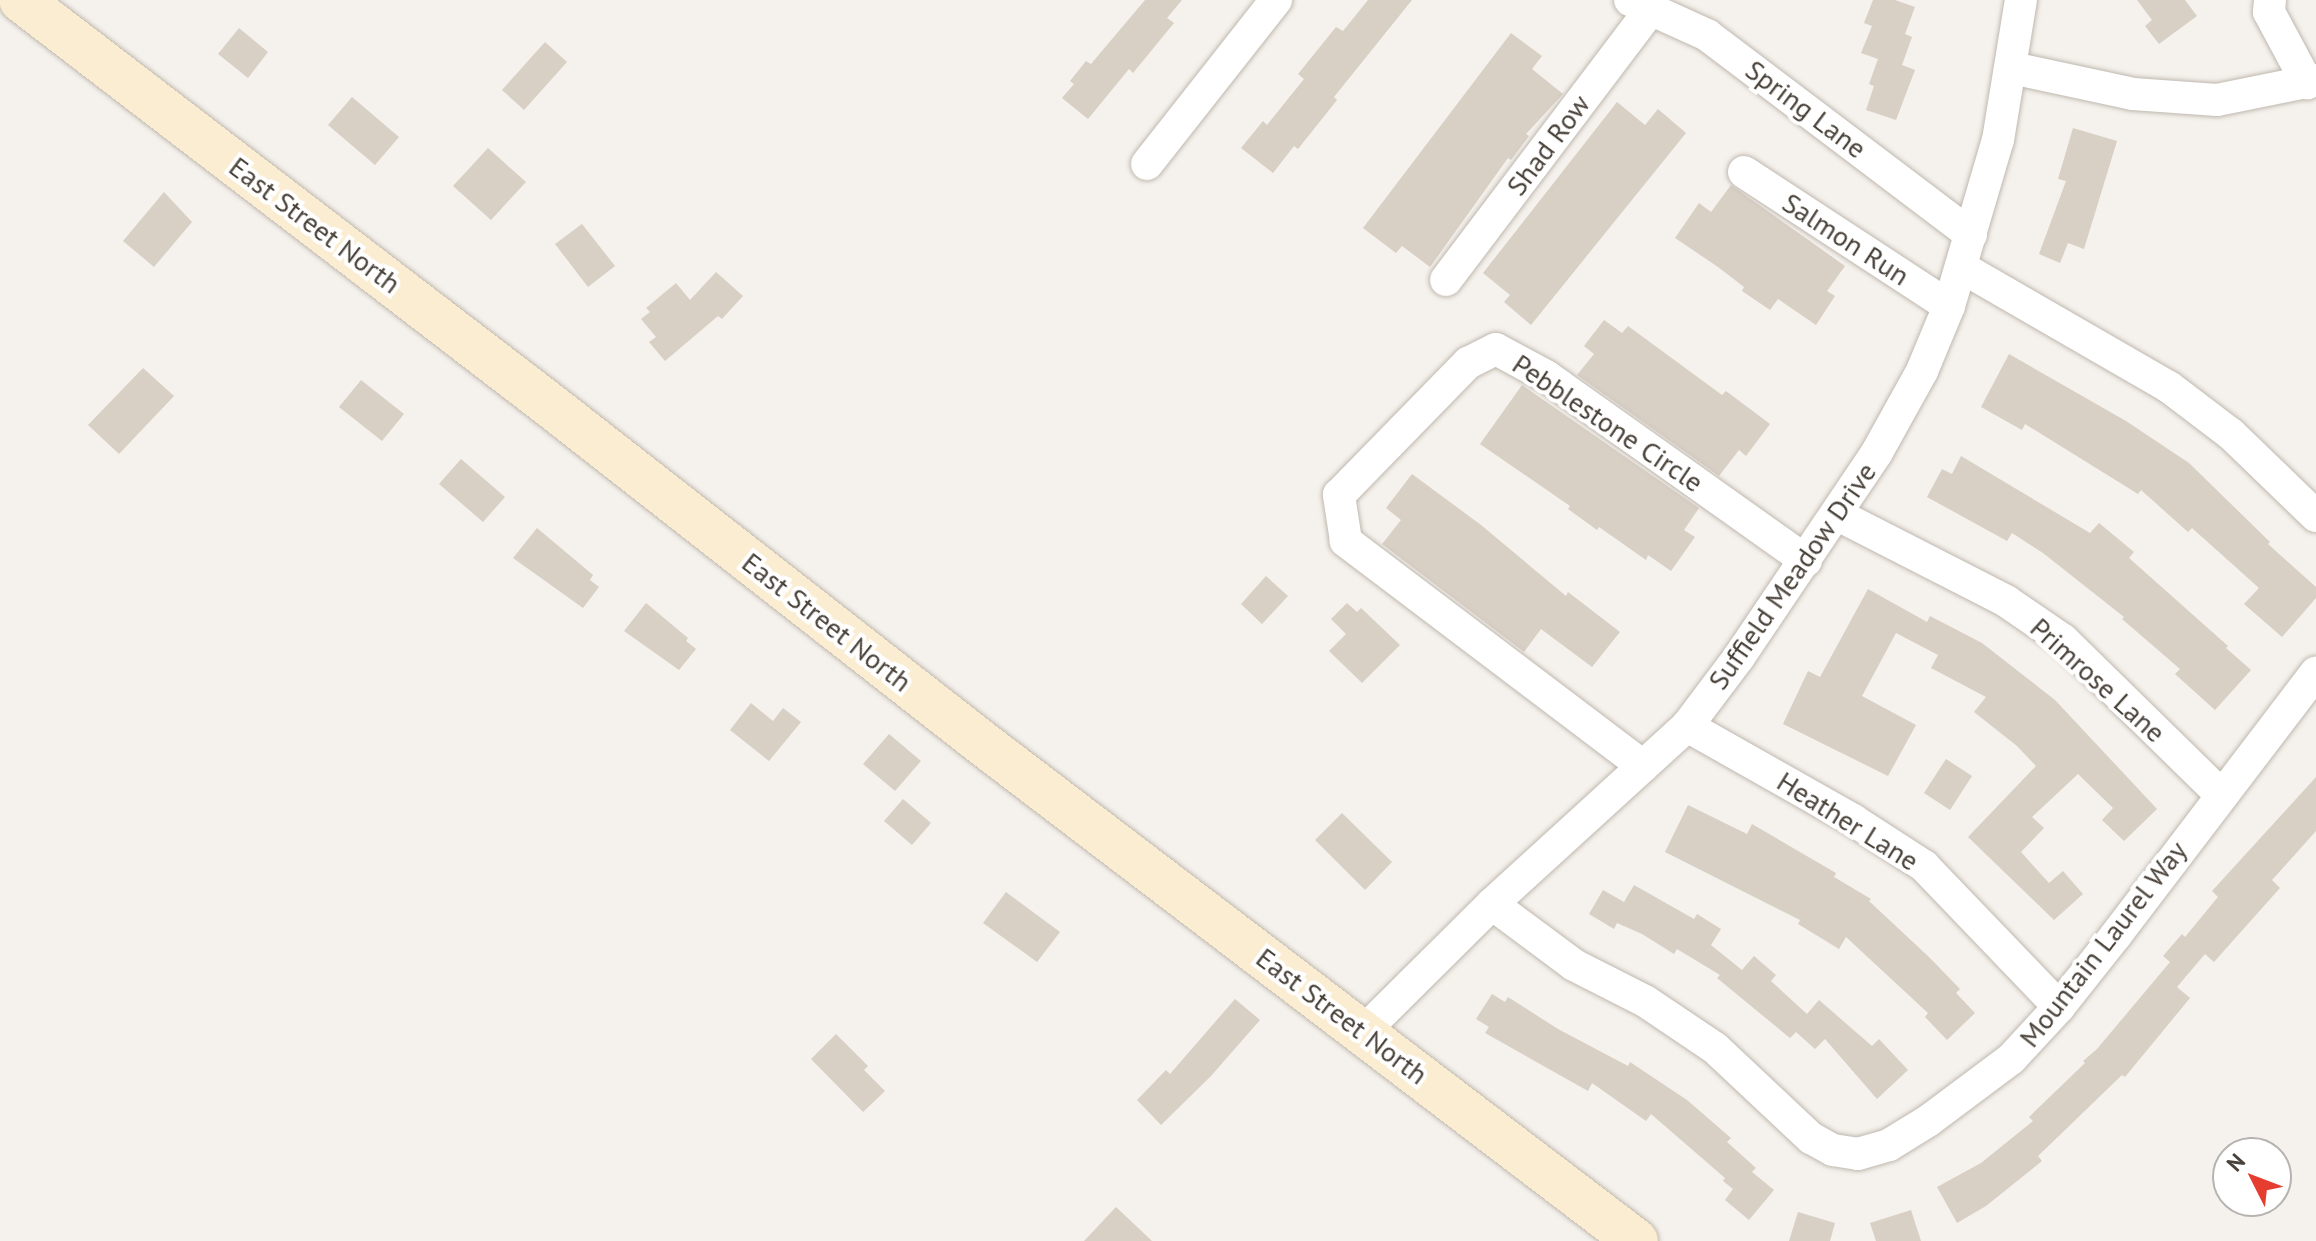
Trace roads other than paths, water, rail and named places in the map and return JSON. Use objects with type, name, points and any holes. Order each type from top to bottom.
[{"type":"main road","name":"East Street North","points":[[21,0],[551,406],[982,743],[1636,1241]]},
{"type":"street","points":[[1147,164],[1276,0]]},
{"type":"street","name":"Suffield Meadow Drive","points":[[1363,1032],[1492,904],[1687,726],[1838,515],[1922,371],[1949,306],[1998,140],[2021,0]]},
{"type":"street","points":[[2012,68],[2133,94],[2217,100],[2311,81],[2269,12],[2270,0]]},
{"type":"street","name":"Spring Lane","points":[[1640,5],[1707,35],[1748,63],[1971,235]]},
{"type":"street","name":"Shad Row","points":[[1446,280],[1640,5]]},
{"type":"street","name":"Salmon Run","points":[[1744,172],[1949,306]]},
{"type":"street","points":[[1961,267],[2169,387],[2231,434],[2316,516]]},
{"type":"street","name":"Pebblestone Circle","points":[[1643,766],[1346,541],[1339,495],[1468,363],[1496,349],[1546,376],[1806,561]]},
{"type":"street","name":"Primrose Lane","points":[[1838,515],[2006,601],[2063,640],[2220,794]]},
{"type":"street","name":"Mountain Laurel Way","points":[[1492,904],[1574,965],[1645,1001],[1715,1048],[1811,1138],[1833,1150],[1858,1154],[1889,1145],[1928,1121],[2011,1059],[2059,1007],[2316,672]]},
{"type":"street","name":"Heather Lane","points":[[1687,726],[1853,820],[1924,866],[2059,1007]]}]
